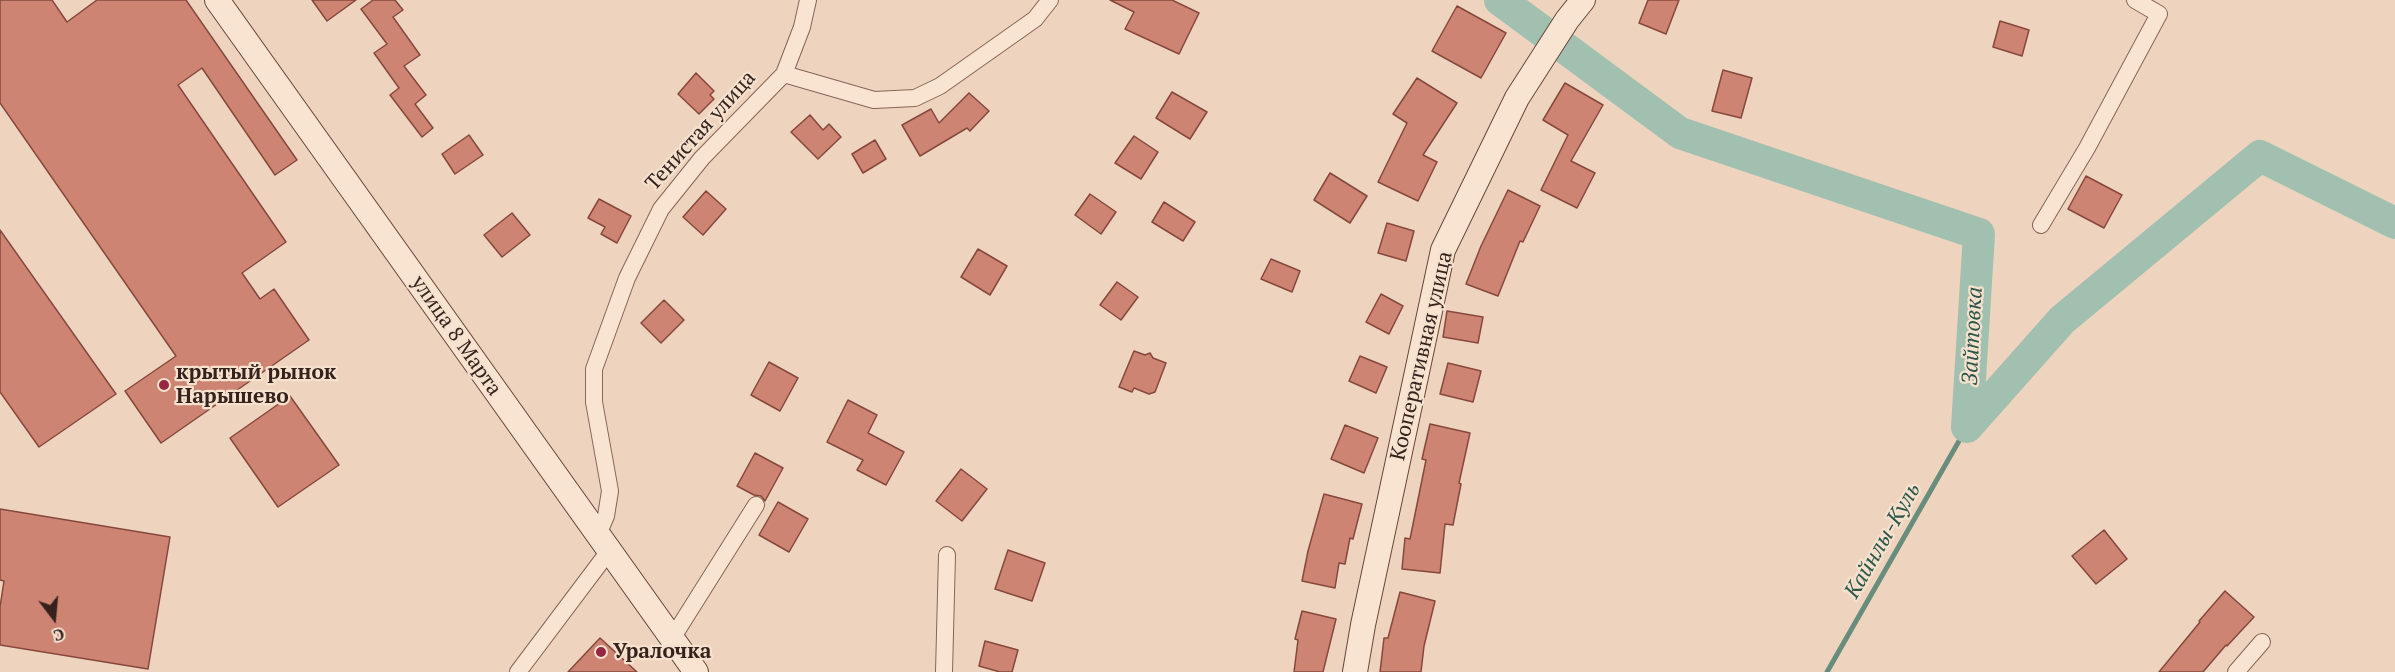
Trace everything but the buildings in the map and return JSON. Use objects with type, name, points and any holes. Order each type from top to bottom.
[{"type":"main road","name":"улица 8 Марта","points":[[217,0],[696,672]]},
{"type":"main road","name":"Кооперативная улица","points":[[1355,672],[1443,250],[1518,98],[1583,0]]},
{"type":"street","name":"Тенистая улица","points":[[518,672],[604,543],[610,491],[594,402],[594,369],[627,278],[661,209],[702,158],[784,74],[802,27],[808,0]]},
{"type":"street","points":[[784,74],[874,100],[915,98],[940,86],[1035,19],[1050,0]]},
{"type":"street","points":[[2041,225],[2087,148],[2159,14],[2135,0]]},
{"type":"street","points":[[672,637],[756,505]]},
{"type":"street","points":[[944,672],[947,555]]},
{"type":"street","points":[[2236,672],[2262,642]]},
{"type":"waterway","name":"Зайтовка","points":[[1500,0],[1680,133],[1979,234],[1967,427],[2062,320],[2260,156],[2395,223]]},
{"type":"waterway","name":"Кайнлы-Куль","points":[[1827,672],[1967,427]]},
{"type":"place","name":"крытый рынок Нарышево","points":[[164,385]]},
{"type":"place","name":"Уралочка","points":[[601,652]]}]
